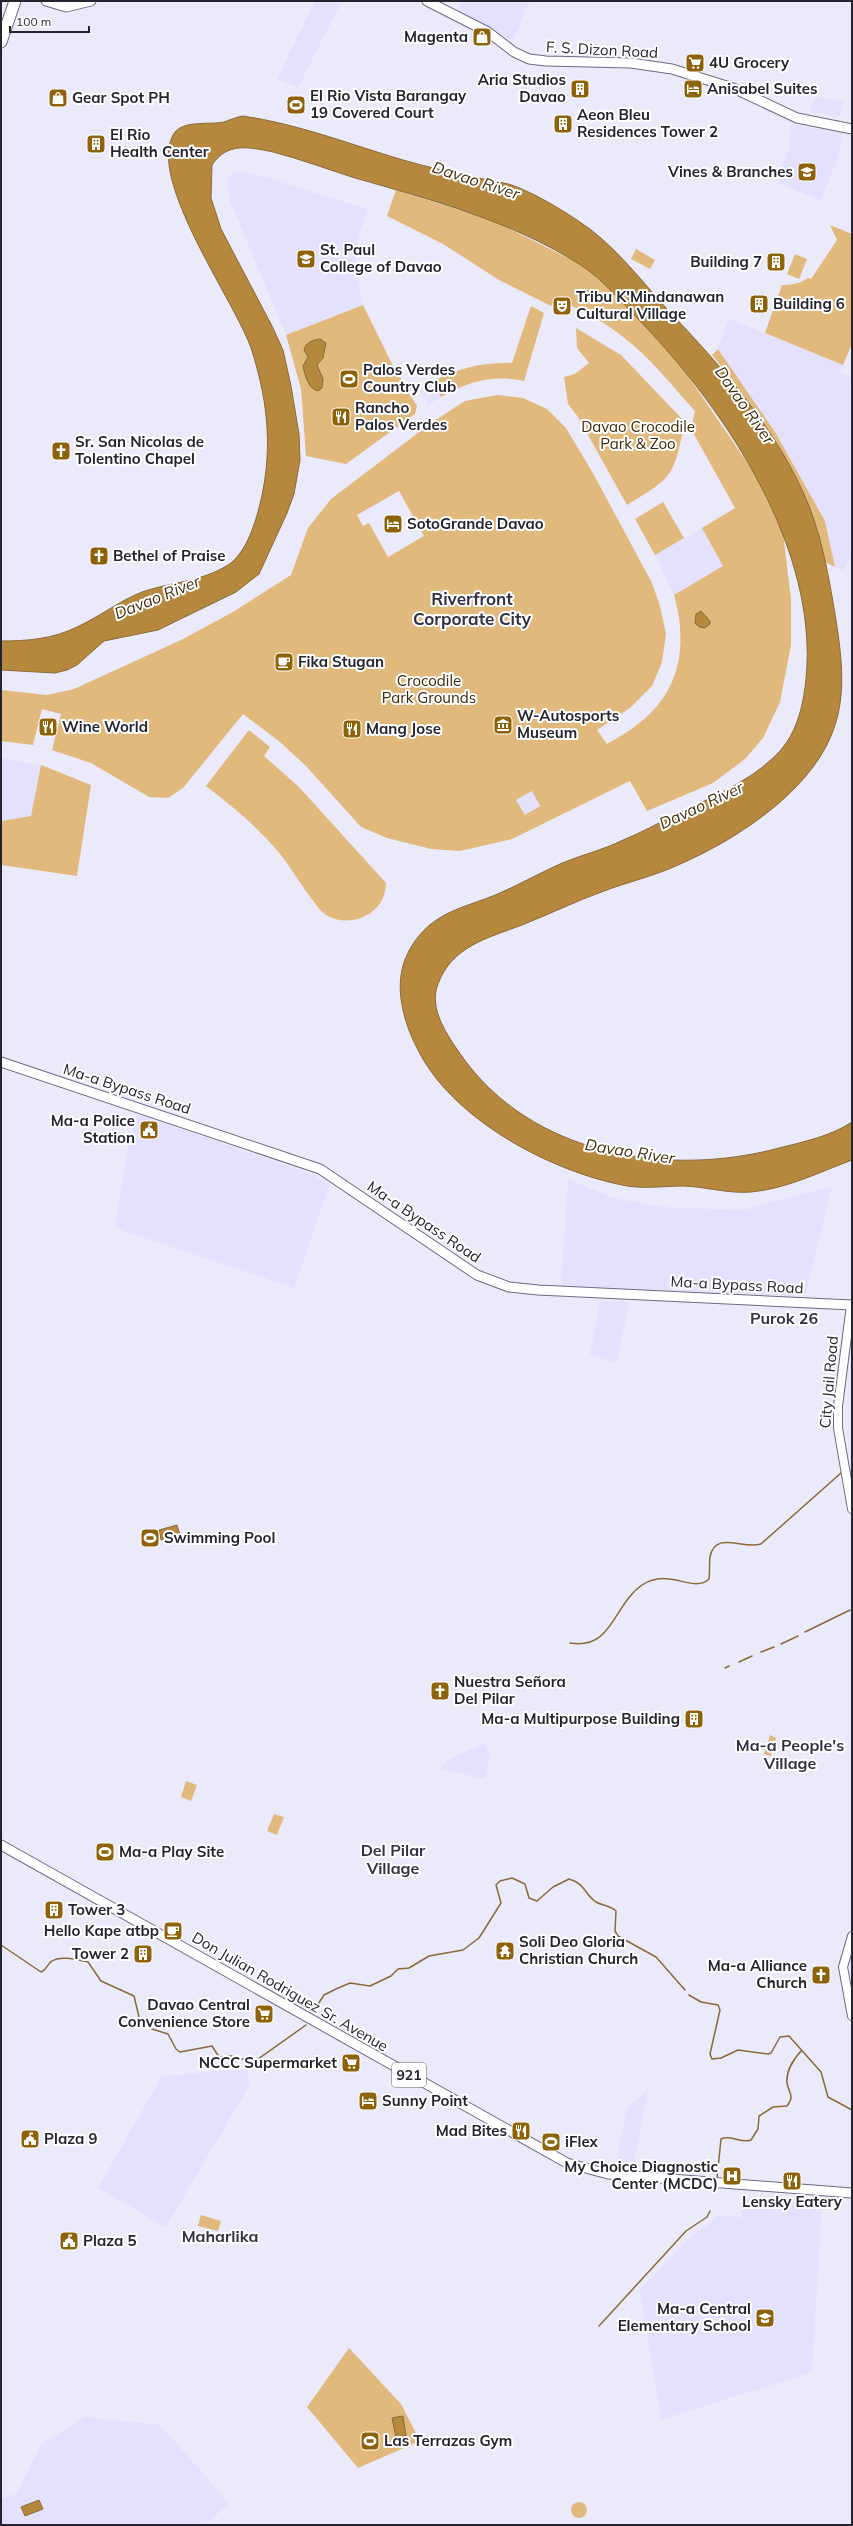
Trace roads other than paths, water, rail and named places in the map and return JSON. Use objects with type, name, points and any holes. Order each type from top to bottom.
[{"type":"highway","points":[[1,42],[15,1]]},
{"type":"main road","points":[[46,1],[66,7],[91,1]]},
{"type":"main road","name":"F. S. Dizon Road","points":[[427,1],[488,32],[514,52],[528,58],[546,61],[630,63],[666,68],[733,88],[797,118],[852,129]]},
{"type":"main road","name":"Ma-a Bypass Road","points":[[1,1062],[320,1169],[477,1275],[501,1285],[538,1290],[851,1305]]},
{"type":"main road","name":"Don Julian Rodriguez Sr. Avenue","points":[[1,1845],[567,2163],[608,2174],[852,2193]]},
{"type":"street","name":"City Jail Road","points":[[851,1305],[838,1406],[838,1428],[852,1509]]},
{"type":"street","points":[[852,1936],[843,1967],[852,2016]]},
{"type":"water","name":"Davao River","points":[[243,116],[304,129],[424,166],[510,184],[548,202],[563,211],[590,229],[625,262],[728,377],[747,401],[782,451],[809,506],[814,520],[829,577],[838,635],[842,679],[839,707],[831,736],[820,757],[805,777],[787,796],[745,829],[700,855],[669,869],[594,895],[472,945],[452,961],[444,971],[438,984],[436,1003],[437,1012],[445,1031],[461,1055],[490,1089],[524,1116],[563,1136],[604,1150],[648,1158],[692,1160],[736,1157],[779,1148],[826,1135],[852,1122],[852,1160],[790,1184],[751,1192],[734,1192],[684,1186],[634,1187],[598,1179],[567,1169],[536,1155],[506,1138],[478,1119],[453,1098],[433,1074],[417,1048],[404,1014],[400,990],[403,966],[413,945],[429,926],[452,911],[500,893],[560,864],[608,847],[739,783],[763,767],[782,749],[793,731],[803,701],[806,679],[806,630],[798,581],[782,533],[761,486],[735,441],[705,398],[674,359],[604,284],[588,270],[553,249],[499,224],[470,213],[273,152],[239,148],[232,149],[224,153],[212,165],[211,198],[221,229],[283,350],[291,386],[299,434],[300,460],[294,494],[287,513],[259,574],[236,592],[158,630],[104,641],[77,665],[67,670],[55,673],[1,670],[1,641],[30,640],[59,634],[85,623],[142,592],[218,571],[234,560],[248,540],[259,508],[266,468],[267,430],[258,371],[252,351],[243,330],[196,241],[182,208],[172,178],[169,152],[175,132],[179,128],[191,124],[219,123]]},
{"type":"water","points":[[320,339],[326,343],[323,358],[317,365],[323,379],[322,388],[318,391],[309,385],[303,366],[308,357],[304,350],[306,345],[312,341]]},
{"type":"water","points":[[701,611],[710,621],[710,624],[705,628],[699,627],[695,623],[696,614]]},
{"type":"water","points":[[177,1525],[180,1535],[161,1540],[159,1530]]},
{"type":"water","points":[[403,2416],[406,2436],[396,2438],[392,2418]]},
{"type":"water","points":[[39,2500],[43,2509],[25,2516],[21,2507]]},
{"type":"waterway","points":[[570,1643],[584,1643],[595,1640],[604,1633],[632,1594],[642,1585],[652,1580],[671,1579],[688,1583],[703,1583],[709,1579],[710,1557],[713,1549],[718,1544],[761,1544],[841,1473]]},
{"type":"waterway","points":[[805,1632],[850,1610]]},
{"type":"waterway","points":[[781,1644],[798,1636]]},
{"type":"waterway","points":[[761,1652],[774,1647]]},
{"type":"waterway","points":[[739,1662],[752,1656]]},
{"type":"waterway","points":[[725,1668],[729,1666]]},
{"type":"waterway","points":[[313,2012],[324,1995],[350,1983],[370,1986],[391,1976],[398,1969],[409,1968],[429,1956],[463,1950],[479,1938],[501,1903],[496,1885],[500,1881],[512,1878],[525,1884],[529,1898],[537,1901],[553,1887],[569,1879],[575,1881],[582,1886],[596,1902],[616,1911],[615,1931],[618,1936],[656,1957],[685,1990]]},
{"type":"waterway","points":[[1,1945],[41,1972],[45,1970],[50,1962],[60,1958],[70,1958],[88,1962],[101,1981],[134,1996],[139,2017],[152,2029],[168,2034],[176,2049],[180,2052],[212,2046],[219,2057],[231,2056],[254,2062],[306,2025]]},
{"type":"waterway","points":[[689,1995],[701,2002],[718,2005],[720,2010],[710,2054],[712,2059],[721,2058],[738,2050],[768,2054],[771,2053],[780,2037],[789,2036],[821,2072],[828,2097],[852,2110]]},
{"type":"waterway","points":[[717,2178],[721,2139],[728,2138],[743,2141],[751,2140],[758,2129],[759,2116],[773,2107],[787,2106],[791,2099],[791,2094],[787,2083],[789,2070],[801,2051]]},
{"type":"waterway","points":[[599,2326],[686,2231],[707,2217],[710,2211]]},
{"type":"place","name":"Magenta","points":[[482,37]]},
{"type":"place","name":"4U Grocery","points":[[695,63]]},
{"type":"place","name":"Aria Studios Davao","points":[[580,89]]},
{"type":"place","name":"Anisabel Suites","points":[[693,89]]},
{"type":"place","name":"Gear Spot PH","points":[[58,98]]},
{"type":"place","name":"El Rio Vista Barangay 19 Covered Court","points":[[296,105]]},
{"type":"place","name":"Aeon Bleu Residences Tower 2","points":[[563,124]]},
{"type":"place","name":"El Rio Health Center","points":[[96,144]]},
{"type":"place","name":"Vines & Branches","points":[[807,172]]},
{"type":"place","name":"St. Paul College of Davao","points":[[306,259]]},
{"type":"place","name":"Building 7","points":[[776,262]]},
{"type":"place","name":"Building 6","points":[[759,304]]},
{"type":"place","name":"Tribu K'Mindanawan Cultural Village","points":[[562,306]]},
{"type":"place","name":"Palos Verdes Country Club","points":[[349,379]]},
{"type":"place","name":"Rancho Palos Verdes","points":[[341,417]]},
{"type":"place","name":"Sr. San Nicolas de Tolentino Chapel","points":[[61,451]]},
{"type":"place","name":"SotoGrande Davao","points":[[393,524]]},
{"type":"place","name":"Bethel of Praise","points":[[99,556]]},
{"type":"place","name":"Fika Stugan","points":[[284,662]]},
{"type":"place","name":"W-Autosports Museum","points":[[503,725]]},
{"type":"place","name":"Wine World","points":[[48,727]]},
{"type":"place","name":"Mang Jose","points":[[352,729]]},
{"type":"place","name":"Ma-a Police Station","points":[[149,1130]]},
{"type":"place","name":"Swimming Pool","points":[[150,1538]]},
{"type":"place","name":"Nuestra Señora Del Pilar","points":[[440,1691]]},
{"type":"place","name":"Ma-a Multipurpose Building","points":[[694,1719]]},
{"type":"place","name":"Ma-a Play Site","points":[[105,1852]]},
{"type":"place","name":"Tower 3","points":[[54,1910]]},
{"type":"place","name":"Hello Kape atbp","points":[[173,1931]]},
{"type":"place","name":"Soli Deo Gloria Christian Church","points":[[505,1951]]},
{"type":"place","name":"Tower 2","points":[[143,1954]]},
{"type":"place","name":"Ma-a Alliance Church","points":[[821,1975]]},
{"type":"place","name":"Davao Central Convenience Store","points":[[264,2014]]},
{"type":"place","name":"NCCC Supermarket","points":[[351,2063]]},
{"type":"place","name":"Sunny Point","points":[[368,2101]]},
{"type":"place","name":"Mad Bites","points":[[521,2131]]},
{"type":"place","name":"Plaza 9","points":[[30,2139]]},
{"type":"place","name":"iFlex","points":[[551,2142]]},
{"type":"place","name":"My Choice Diagnostic Center (MCDC)","points":[[732,2176]]},
{"type":"place","name":"Lensky Eatery","points":[[792,2181]]},
{"type":"place","name":"Plaza 5","points":[[69,2241]]},
{"type":"place","name":"Ma-a Central Elementary School","points":[[765,2318]]},
{"type":"place","name":"Las Terrazas Gym","points":[[370,2441]]},
{"type":"district","name":"Riverfront Corporate City","points":[[472,609]]},
{"type":"district","name":"Purok 26","points":[[784,1318]]},
{"type":"district","name":"Ma-a People's Village","points":[[790,1754]]},
{"type":"district","name":"Del Pilar Village","points":[[393,1859]]},
{"type":"district","name":"Maharlika","points":[[220,2236]]},
{"type":"park label","name":"Davao Crocodile Park & Zoo","points":[[638,436]]},
{"type":"park label","name":"Crocodile Park Grounds","points":[[429,690]]}]
